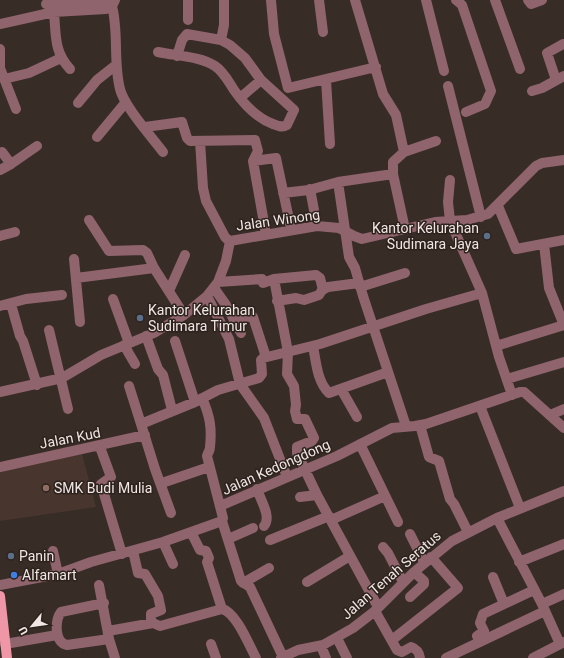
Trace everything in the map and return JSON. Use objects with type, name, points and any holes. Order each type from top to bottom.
[{"type":"main road","points":[[0,596],[7,658]]},
{"type":"street","points":[[188,0],[188,20]]},
{"type":"street","points":[[221,40],[224,25],[224,0]]},
{"type":"street","points":[[271,0],[274,34],[288,88],[376,67]]},
{"type":"street","points":[[319,0],[324,32]]},
{"type":"street","points":[[355,0],[383,94],[396,115],[404,152]]},
{"type":"street","points":[[426,0],[444,71]]},
{"type":"street","points":[[456,0],[462,5],[491,91],[485,104],[466,112]]},
{"type":"street","points":[[495,0],[520,69]]},
{"type":"street","points":[[530,2],[542,0]]},
{"type":"street","points":[[0,24],[49,7],[97,10],[112,2],[115,20],[116,65],[120,90],[126,102],[163,152]]},
{"type":"street","points":[[49,7],[60,58],[70,69]]},
{"type":"street","points":[[158,52],[177,56],[203,61],[215,66],[225,76],[240,98],[258,115],[281,127],[287,125],[294,110],[261,80],[243,55],[221,40],[188,34],[182,40],[177,56]]},
{"type":"street","points":[[532,91],[539,90],[560,78],[547,53],[564,44]]},
{"type":"street","points":[[0,49],[0,67],[16,109]]},
{"type":"street","points":[[4,79],[29,73],[60,58]]},
{"type":"street","points":[[78,103],[97,80],[116,65]]},
{"type":"street","points":[[240,98],[261,80]]},
{"type":"street","points":[[326,80],[330,144]]},
{"type":"street","points":[[448,86],[480,214],[488,214],[498,206],[536,166],[542,163],[564,160]]},
{"type":"street","points":[[97,137],[126,102]]},
{"type":"street","points":[[145,127],[183,123],[187,139],[200,141],[239,141],[254,139],[256,141],[258,151],[253,161],[266,234]]},
{"type":"street","points":[[200,141],[203,188],[206,201],[229,242]]},
{"type":"street","points":[[405,229],[393,174],[393,162],[404,152],[436,141]]},
{"type":"street","points":[[0,170],[12,164],[37,146]]},
{"type":"street","points":[[2,152],[12,164]]},
{"type":"street","points":[[253,161],[276,158],[290,224]]},
{"type":"street","points":[[283,193],[310,189],[338,182],[393,174]]},
{"type":"street","points":[[450,180],[448,202],[450,221],[482,293],[496,346],[512,395]]},
{"type":"street","points":[[338,182],[347,232],[349,257],[355,268],[406,426]]},
{"type":"street","points":[[310,189],[317,226]]},
{"type":"street","points":[[498,206],[516,248],[564,240]]},
{"type":"street","name":"Jalan Winong","points":[[213,289],[226,260],[229,242],[266,234],[317,226],[339,228],[362,239],[435,222],[467,220],[480,214]]},
{"type":"street","points":[[89,220],[109,251],[145,251],[184,315]]},
{"type":"street","points":[[0,236],[15,232]]},
{"type":"street","points":[[496,346],[564,325],[549,288],[544,244]]},
{"type":"street","points":[[169,291],[185,256]]},
{"type":"street","points":[[74,259],[80,322]]},
{"type":"street","points":[[76,278],[154,268]]},
{"type":"street","points":[[278,301],[296,298],[304,300],[319,295],[323,290],[333,286],[360,285],[405,273]]},
{"type":"street","points":[[0,392],[37,385],[62,378],[92,360],[146,336],[184,315],[213,289],[262,279],[263,283],[267,283],[274,279],[316,274],[320,278],[323,290]]},
{"type":"street","points":[[274,279],[288,352],[287,374],[294,386],[297,418],[305,419],[314,438],[312,441],[296,448],[317,495],[350,556],[392,640],[400,652],[411,647],[415,648],[419,652],[420,658]]},
{"type":"street","points":[[213,289],[235,321],[241,333]]},
{"type":"street","points":[[213,289],[229,339],[240,384],[264,418],[287,477]]},
{"type":"street","points":[[141,424],[218,390],[259,378],[262,374],[261,360],[266,357],[313,346],[426,309],[482,293]]},
{"type":"street","points":[[0,306],[30,298],[62,295]]},
{"type":"street","points":[[113,299],[126,344],[135,364]]},
{"type":"street","points":[[11,304],[20,336],[37,385]]},
{"type":"street","points":[[235,321],[251,316],[253,317],[266,357]]},
{"type":"street","points":[[49,330],[62,378],[68,409]]},
{"type":"street","points":[[146,336],[158,369],[163,375],[172,410]]},
{"type":"street","points":[[175,341],[198,400],[209,416],[212,432],[210,449],[207,454],[209,467],[220,506]]},
{"type":"street","points":[[313,346],[316,365],[324,387],[330,393],[388,372]]},
{"type":"street","points":[[506,379],[564,362]]},
{"type":"street","points":[[129,386],[155,469],[162,483],[172,512]]},
{"type":"street","points":[[341,389],[358,417]]},
{"type":"street","name":"Jalan Kedongdong","points":[[282,657],[250,588],[241,581],[222,521],[220,506],[305,470],[392,428],[420,425],[524,392],[564,428]]},
{"type":"street","points":[[480,406],[520,508]]},
{"type":"street","points":[[550,415],[564,409]]},
{"type":"street","points":[[420,425],[429,457],[439,461],[450,499],[468,532]]},
{"type":"street","name":"Jalan Kud","points":[[0,467],[40,457],[100,447],[145,435]]},
{"type":"street","points":[[360,444],[398,522]]},
{"type":"street","points":[[100,447],[111,477],[101,484],[122,554]]},
{"type":"street","points":[[162,483],[209,467]]},
{"type":"street","points":[[257,490],[266,514],[267,521],[264,526]]},
{"type":"street","name":"Jalan Tenah Seratus","points":[[282,657],[298,650],[321,646],[337,638],[376,609],[414,572],[452,541],[497,518],[564,492]]},
{"type":"street","points":[[300,497],[317,495]]},
{"type":"street","points":[[270,540],[385,496]]},
{"type":"street","points":[[497,518],[562,643],[533,658]]},
{"type":"street","points":[[0,585],[58,574],[91,562],[163,542],[222,521]]},
{"type":"street","points":[[228,539],[253,528]]},
{"type":"street","points":[[191,532],[200,550],[205,550],[209,558],[207,562],[222,609]]},
{"type":"street","points":[[392,640],[458,588],[428,560],[410,534]]},
{"type":"street","points":[[163,542],[173,564]]},
{"type":"street","points":[[519,562],[564,544]]},
{"type":"street","points":[[383,548],[388,553],[403,582]]},
{"type":"street","points":[[53,551],[58,574]]},
{"type":"street","points":[[133,551],[138,573],[145,574],[158,597],[161,610],[151,614],[151,623]]},
{"type":"street","points":[[307,582],[350,556]]},
{"type":"street","points":[[243,583],[269,568]]},
{"type":"street","points":[[410,597],[424,584],[424,581],[414,572]]},
{"type":"street","points":[[493,577],[504,604]]},
{"type":"street","points":[[99,585],[104,603],[108,635],[115,658]]},
{"type":"street","points":[[480,642],[477,636],[484,631],[480,623],[483,614],[534,590]]},
{"type":"street","points":[[446,658],[480,642],[564,594]]},
{"type":"street","points":[[104,603],[61,612],[58,616],[57,635],[62,644],[67,646],[151,623],[160,626],[222,609],[226,610],[233,618],[256,658]]},
{"type":"street","points":[[5,644],[57,635]]},
{"type":"street","points":[[337,638],[348,658]]},
{"type":"street","points":[[211,644],[216,658]]},
{"type":"street","points":[[321,646],[326,658]]},
{"type":"shaded area","name":"SMK Budi Mulia","points":[[82,454],[96,507],[0,521],[0,469]]},
{"type":"place","name":"Kantor Kelurahan Sudimara Jaya","points":[[487,236]]},
{"type":"place","name":"Kantor Kelurahan Sudimara Timur","points":[[140,318]]},
{"type":"place","name":"SMK Budi Mulia","points":[[46,488]]},
{"type":"place","name":"Panin","points":[[11,556]]},
{"type":"place","name":"Alfamart","points":[[14,575]]}]
